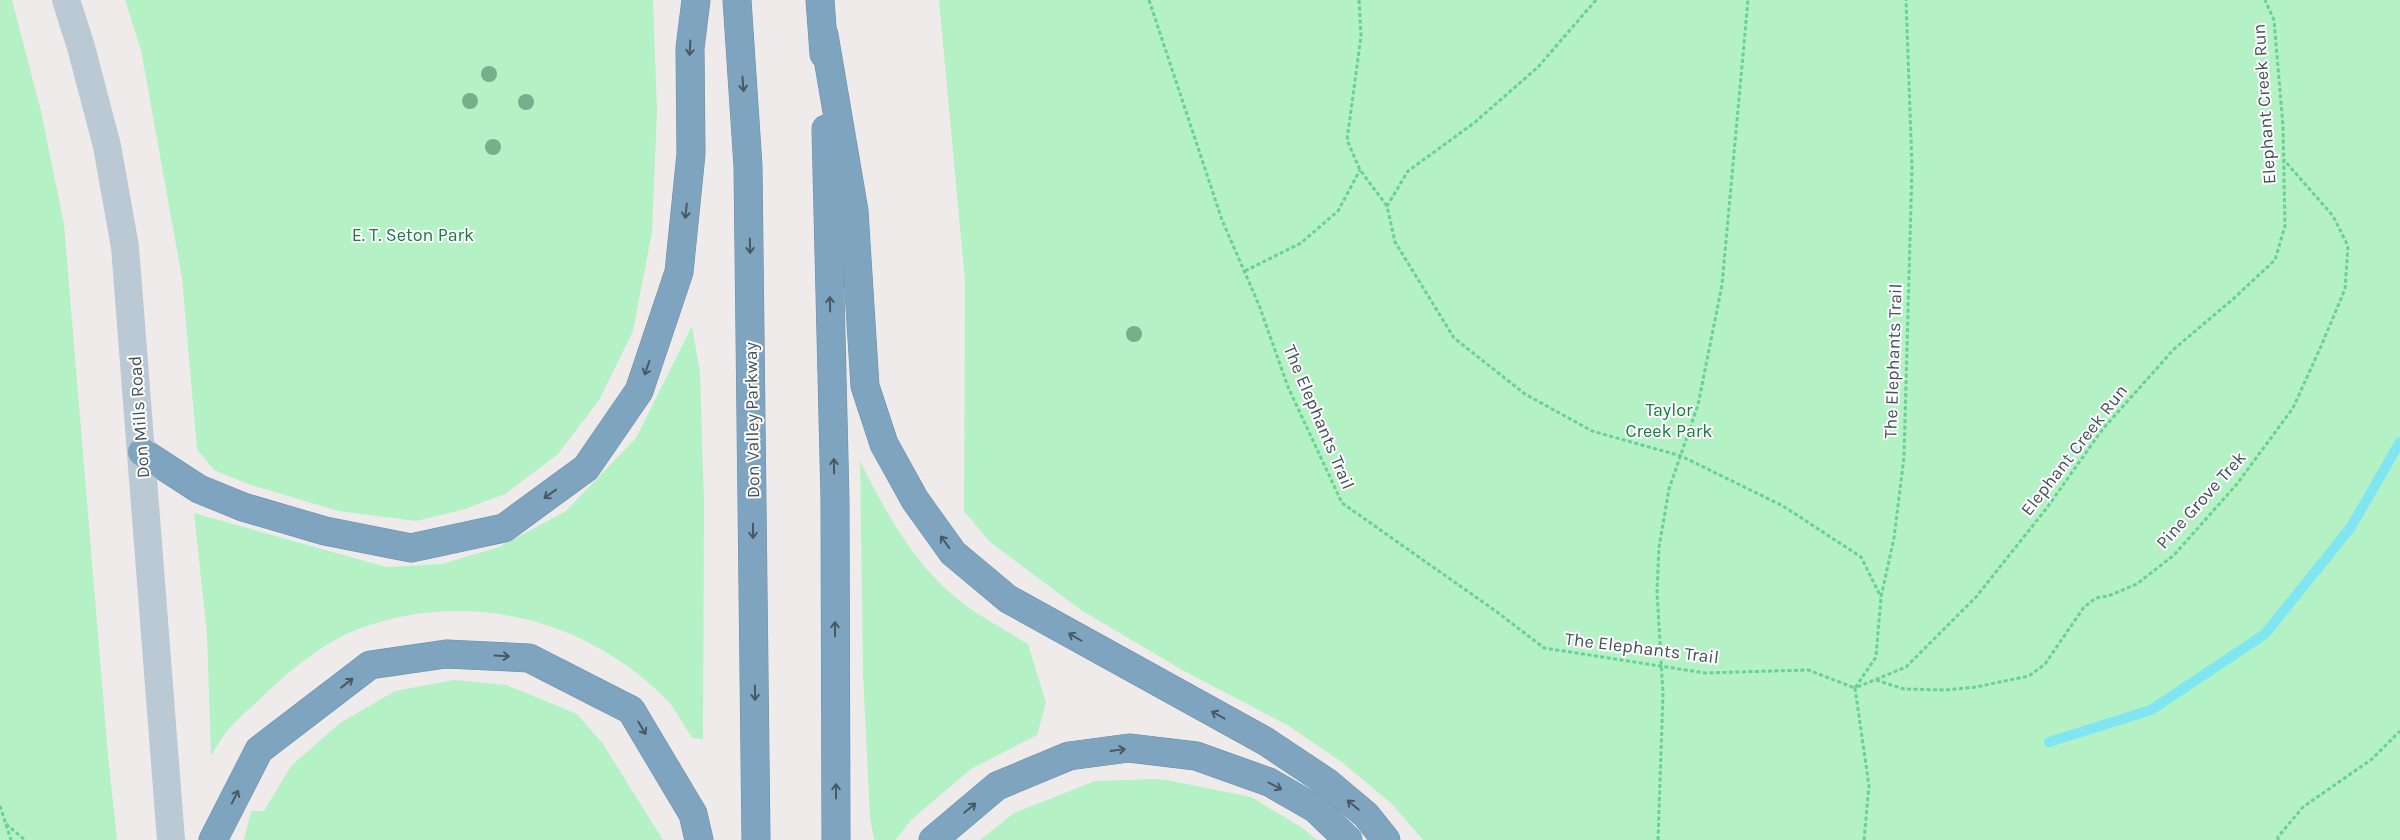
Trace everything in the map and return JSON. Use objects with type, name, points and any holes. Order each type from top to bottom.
[{"type":"highway","points":[[142,452],[199,489],[242,507],[325,531],[411,548],[504,528],[586,468],[640,391],[679,272],[691,154],[690,48],[696,0]]},
{"type":"highway","name":"Don Valley Parkway","points":[[737,0],[748,166],[756,840]]},
{"type":"highway","points":[[820,0],[824,35],[854,211],[865,386],[884,444],[915,500],[953,553],[1008,599],[1265,741],[1328,783],[1366,815],[1386,840]]},
{"type":"highway","points":[[824,35],[835,499],[836,840]]},
{"type":"highway","points":[[213,840],[259,750],[370,665],[446,654],[529,658],[631,710],[693,814],[699,840]]},
{"type":"highway","points":[[933,840],[997,786],[1069,756],[1129,748],[1196,756],[1269,782],[1316,809],[1348,840]]},
{"type":"main road","name":"Don Mills Road","points":[[66,0],[81,47],[107,146],[125,247],[171,840]]},
{"type":"path","name":"The Elephants Trail","points":[[1149,0],[1222,220],[1259,305],[1288,388],[1342,503],[1497,612],[1544,648],[1705,673],[1808,670],[1855,688],[1876,657],[1881,596],[1894,538],[1904,457],[1912,167],[1906,0]]},
{"type":"path","points":[[1359,0],[1361,36],[1347,140],[1360,170],[1387,206],[1395,242],[1454,338],[1525,394],[1592,431],[1681,456],[1783,506],[1861,557],[1881,596]]},
{"type":"path","points":[[1387,206],[1408,171],[1474,123],[1538,67],[1596,0]]},
{"type":"path","points":[[1658,840],[1663,694],[1657,592],[1659,547],[1669,489],[1698,405],[1722,285],[1748,0]]},
{"type":"path","name":"Elephant Creek Run","points":[[1855,688],[1906,667],[1976,597],[2046,509],[2102,430],[2174,349],[2232,300],[2275,260],[2285,226],[2283,126],[2274,20],[2264,0]]},
{"type":"path","name":"Pine Grove Trek","points":[[1875,680],[1904,688],[1945,690],[1994,684],[2029,676],[2045,664],[2084,607],[2096,598],[2108,596],[2137,584],[2174,555],[2237,484],[2293,408],[2344,289],[2348,246],[2333,216],[2284,160]]},
{"type":"path","points":[[1245,271],[1301,242],[1338,211],[1360,170]]},
{"type":"path","points":[[1855,688],[1869,786],[1864,840]]},
{"type":"path","points":[[2278,840],[2278,837],[2303,807],[2372,759],[2400,731]]},
{"type":"path","points":[[0,806],[11,840]]},
{"type":"path","points":[[5,824],[25,840]]},
{"type":"green space","points":[[0,0],[12,0],[41,111],[64,224],[108,755],[117,840],[0,840]]},
{"type":"green space","name":"E. T. Seton Park","points":[[125,0],[653,0],[657,111],[652,232],[633,331],[599,400],[558,454],[505,494],[462,510],[416,521],[338,511],[248,484],[214,470],[197,449],[182,278],[141,50]]},
{"type":"green space","name":"Taylor Creek Park","points":[[939,0],[2400,0],[2400,840],[1423,840],[1392,804],[1343,763],[1289,726],[1184,671],[1081,610],[990,542],[964,511],[965,281]]},
{"type":"green space","points":[[692,326],[700,373],[704,503],[703,739],[692,738],[667,700],[635,672],[601,649],[564,631],[524,619],[484,612],[443,611],[402,617],[361,628],[322,648],[287,675],[241,717],[227,731],[211,756],[207,634],[194,513],[386,567],[442,564],[499,547],[566,511],[636,438]]},
{"type":"green space","points":[[860,461],[900,533],[925,567],[954,596],[971,609],[1028,644],[1046,703],[1037,735],[971,769],[912,819],[895,840],[874,840],[870,817],[863,674]]},
{"type":"green space","points":[[454,680],[506,685],[577,714],[603,744],[663,840],[244,840],[251,811],[264,811],[291,766],[340,723],[395,691]]},
{"type":"green space","points":[[1156,779],[1251,797],[1301,827],[1317,840],[980,840],[1014,813],[1095,781]]},
{"type":"waterway","points":[[2049,742],[2151,710],[2265,634],[2351,527],[2400,442]]}]
